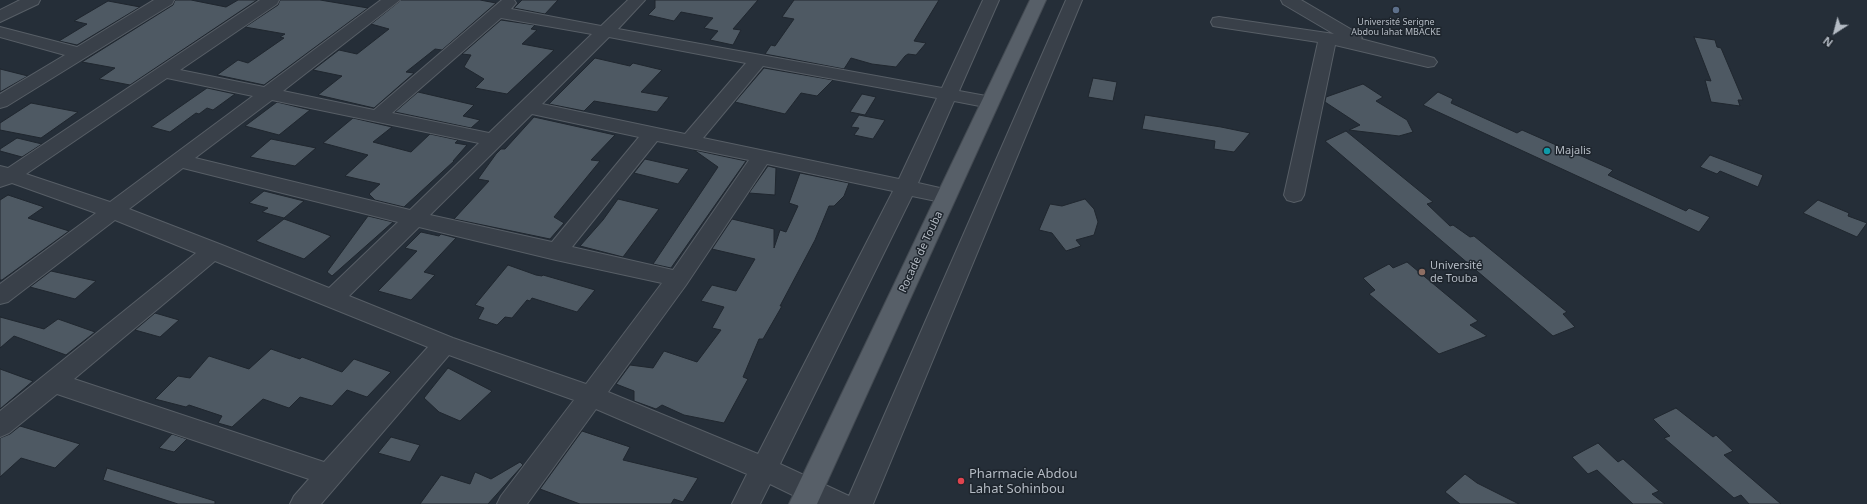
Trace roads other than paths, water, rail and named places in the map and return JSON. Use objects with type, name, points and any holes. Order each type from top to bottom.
[{"type":"main road","name":"Rocade de Touba","points":[[806,497],[1038,0]]},
{"type":"street","points":[[0,17],[32,0]]},
{"type":"street","points":[[0,102],[166,0]]},
{"type":"street","points":[[4,177],[271,0]]},
{"type":"street","points":[[0,296],[392,0]]},
{"type":"street","points":[[378,116],[512,0]]},
{"type":"street","points":[[333,298],[412,218],[637,0]]},
{"type":"street","points":[[746,504],[906,187],[991,0]]},
{"type":"street","points":[[859,504],[1074,0]]},
{"type":"street","points":[[1289,0],[1367,46]]},
{"type":"street","points":[[498,12],[759,59],[948,96],[990,102]]},
{"type":"street","points":[[1219,22],[1328,38],[1367,46],[1428,62]]},
{"type":"street","points":[[0,32],[79,53]]},
{"type":"street","points":[[1294,195],[1328,38]]},
{"type":"street","points":[[690,142],[759,59]]},
{"type":"street","points":[[164,72],[493,140]]},
{"type":"street","points":[[527,107],[946,196]]},
{"type":"street","points":[[556,252],[652,134]]},
{"type":"street","points":[[511,504],[678,279],[762,156]]},
{"type":"street","points":[[180,161],[412,218],[678,279]]},
{"type":"street","points":[[4,177],[113,211],[214,250],[445,344],[591,396],[764,469],[806,497],[839,504]]},
{"type":"street","points":[[0,426],[214,250]]},
{"type":"street","points":[[304,504],[445,344]]},
{"type":"street","points":[[52,382],[329,475]]},
{"type":"place","name":"Université Serigne Abdou lahat MBACKE","points":[[1396,10]]},
{"type":"place","name":"Majalis","points":[[1547,151]]},
{"type":"place","name":"Université de Touba","points":[[1422,272]]},
{"type":"place","name":"Pharmacie Abdou Lahat Sohinbou","points":[[961,481]]}]
